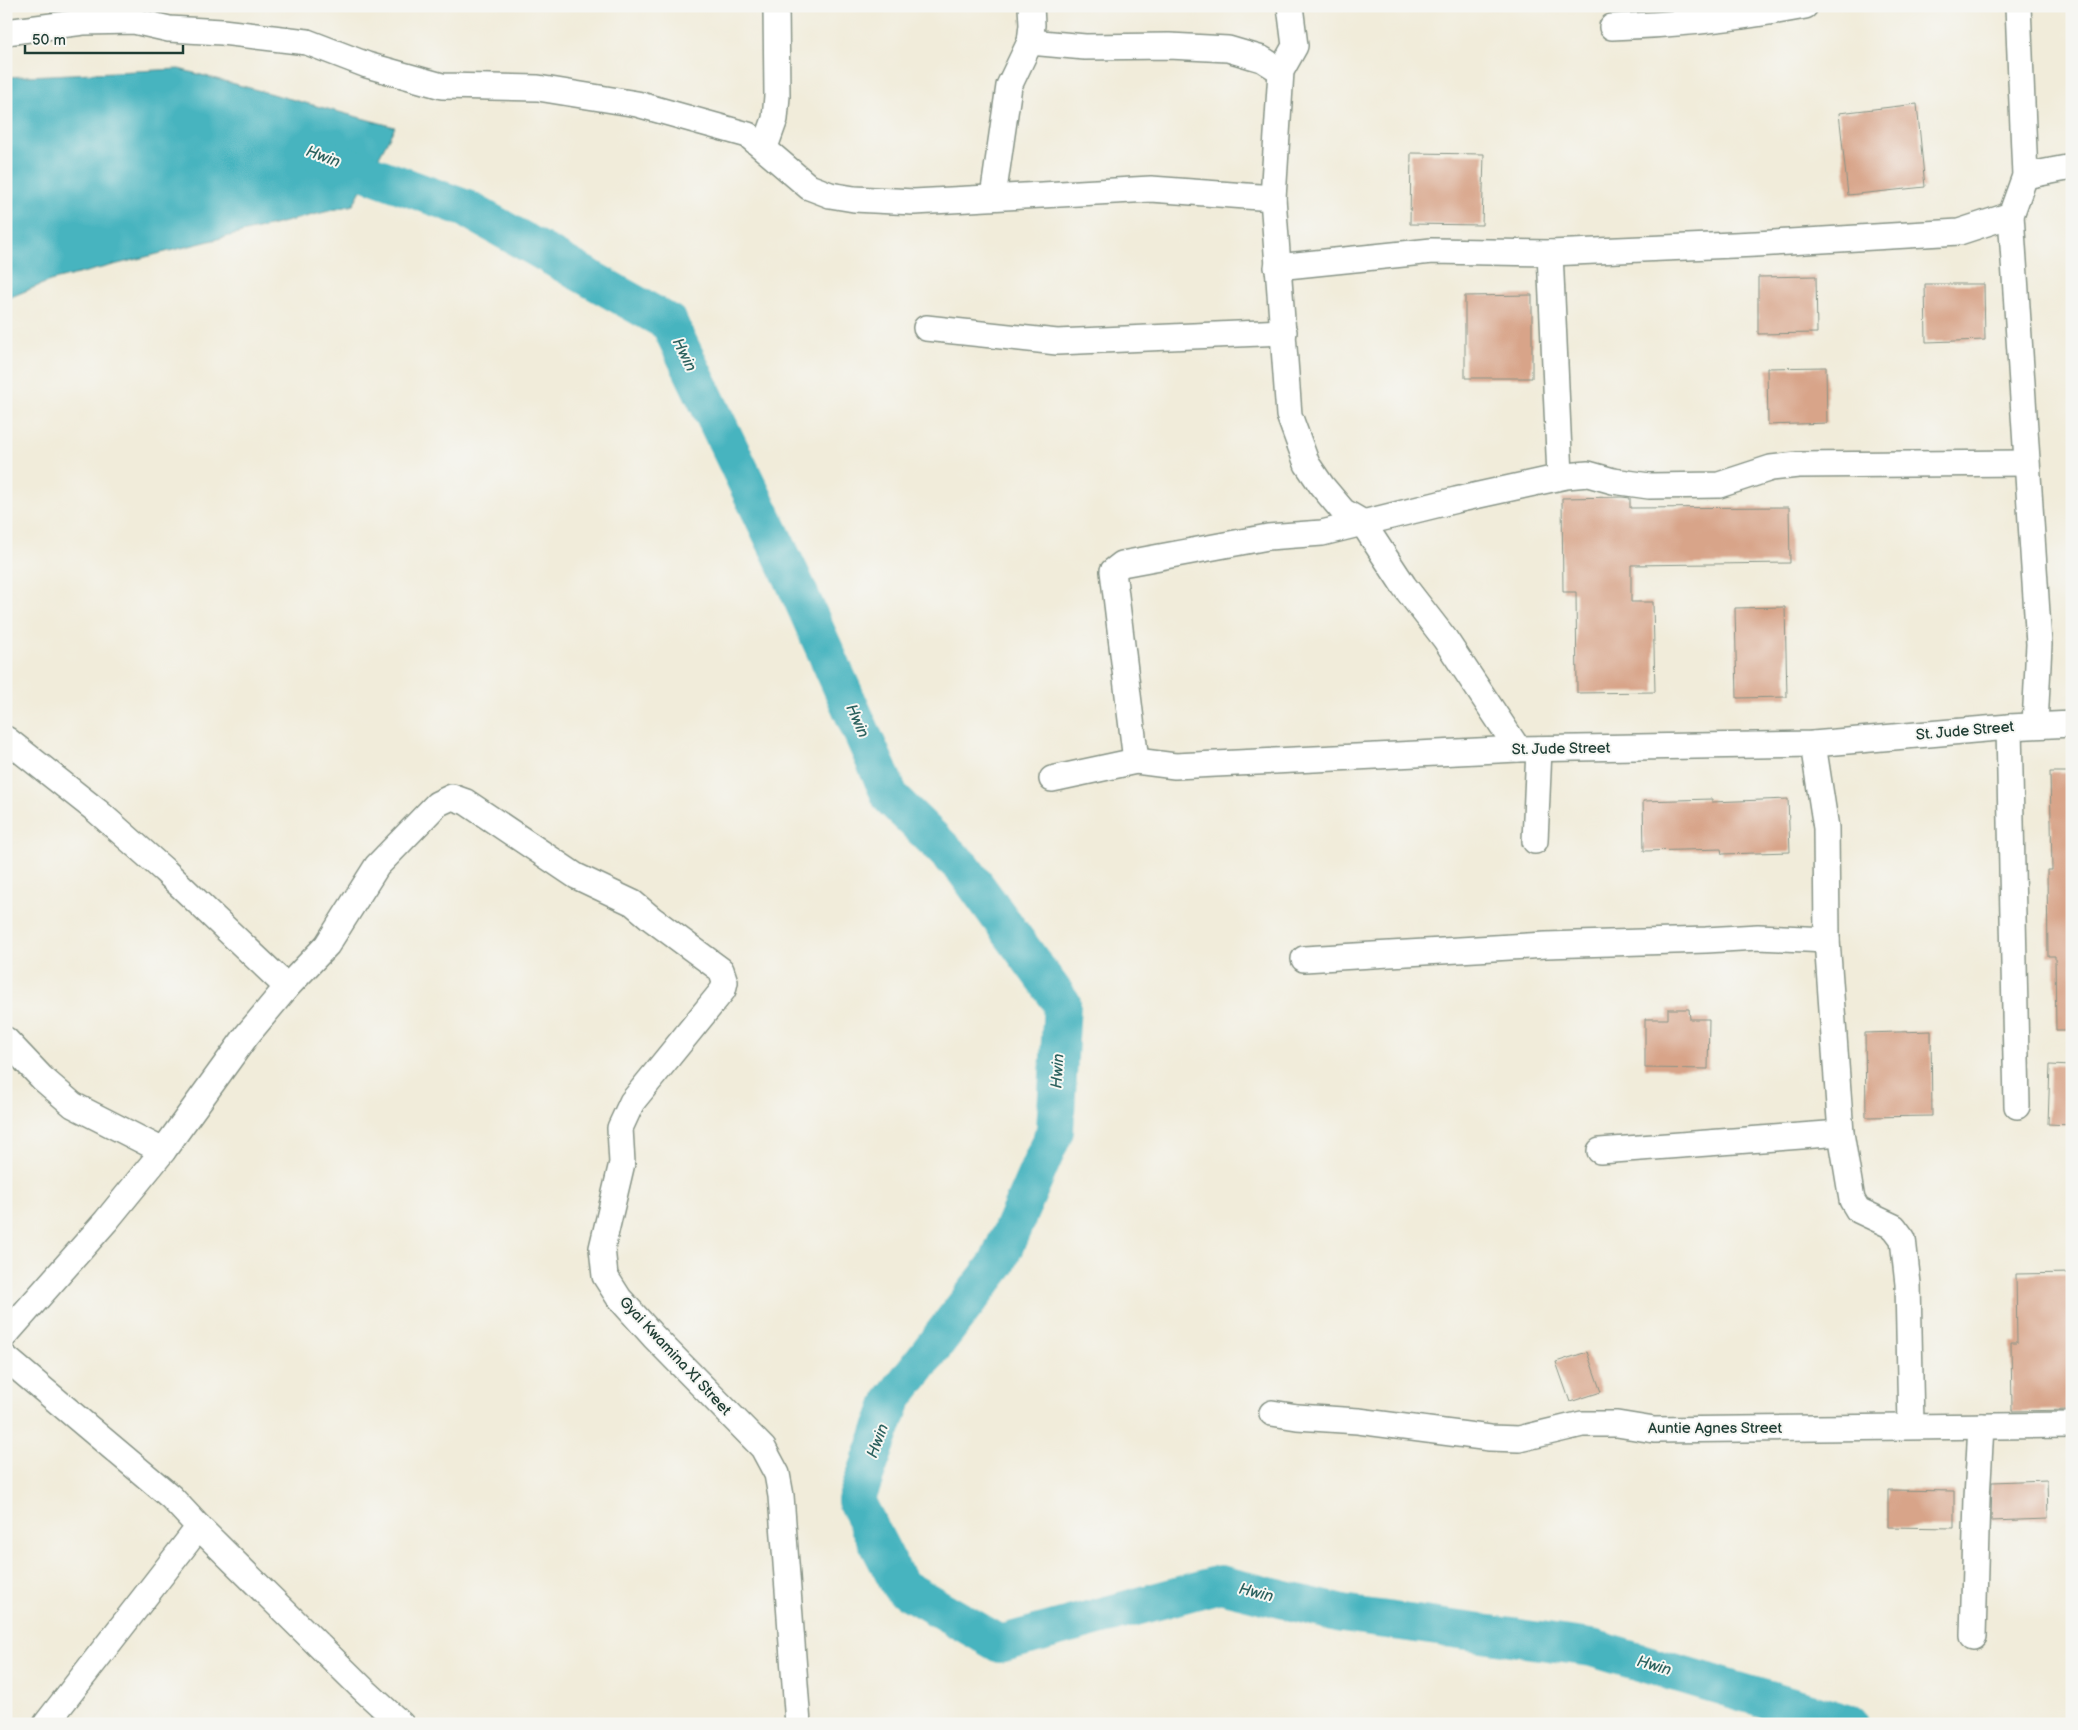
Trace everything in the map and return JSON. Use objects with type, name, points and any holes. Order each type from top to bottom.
[{"type":"street","points":[[765,148],[775,120],[777,96],[776,6]]},
{"type":"street","points":[[993,197],[1009,86],[1030,42],[1032,25],[1031,6]]},
{"type":"street","points":[[1290,6],[1295,46],[1281,71],[1273,198],[1289,415],[1296,439],[1308,464],[1322,486],[1343,511],[1362,522],[1404,586],[1528,749],[1535,841]]},
{"type":"street","points":[[1612,27],[1673,25],[1760,14],[1805,6]]},
{"type":"street","points":[[2018,6],[2025,176],[2011,215],[2039,644],[2035,725]]},
{"type":"street","points":[[6,32],[83,22],[134,21],[168,29],[222,32],[307,42],[367,64],[442,86],[538,88],[637,104],[748,135],[765,148],[796,178],[809,186],[830,195],[854,199],[914,202],[1151,189],[1273,198]]},
{"type":"street","points":[[1030,42],[1085,48],[1169,46],[1228,49],[1262,59],[1281,71]]},
{"type":"street","points":[[2025,176],[2072,168]]},
{"type":"street","points":[[1277,268],[1432,251],[1550,253],[1756,244],[1959,232],[2011,215]]},
{"type":"street","points":[[1550,253],[1560,476]]},
{"type":"street","points":[[926,328],[1057,342],[1284,332]]},
{"type":"street","points":[[1136,761],[1113,571],[1122,564],[1268,537],[1322,533],[1560,476],[1588,474],[1613,481],[1650,486],[1695,486],[1719,485],[1771,468],[1798,464],[2026,463]]},
{"type":"street","name":"St. Jude Street","points":[[1052,779],[1136,761],[1175,766],[1528,749],[1813,744],[2035,725],[2072,724]]},
{"type":"street","points":[[2010,727],[2017,1106]]},
{"type":"street","points":[[6,739],[97,811],[157,863],[287,987],[247,1035],[162,1151],[106,1221],[6,1334]]},
{"type":"street","points":[[1813,744],[1826,828],[1826,940],[1841,1133],[1852,1200],[1858,1210],[1894,1227],[1903,1239],[1908,1284],[1911,1426]]},
{"type":"street","name":"Gyai Kwamina XI Street","points":[[287,987],[327,945],[377,866],[437,804],[452,797],[466,802],[576,876],[633,903],[721,970],[725,982],[724,990],[632,1102],[620,1128],[622,1163],[602,1248],[603,1258],[605,1276],[619,1298],[654,1337],[763,1448],[777,1474],[781,1496],[798,1724]]},
{"type":"street","points":[[1304,959],[1546,945],[1758,937],[1826,940]]},
{"type":"street","points":[[6,1040],[42,1078],[73,1104],[162,1151]]},
{"type":"street","points":[[1600,1151],[1841,1133]]},
{"type":"street","points":[[6,1358],[171,1497],[362,1689],[401,1724]]},
{"type":"street","name":"Auntie Agnes Street","points":[[1272,1413],[1500,1439],[1520,1439],[1582,1424],[1616,1424],[1654,1430],[2072,1425]]},
{"type":"street","points":[[1972,1636],[1976,1498],[1981,1426]]},
{"type":"street","points":[[46,1724],[199,1527]]},
{"type":"water","points":[[179,69],[395,127],[353,205],[50,281],[6,299],[6,77]]},
{"type":"building","points":[[1917,104],[1925,187],[1848,195],[1839,113]]},
{"type":"building","points":[[1411,153],[1484,154],[1482,225],[1410,224]]},
{"type":"building","points":[[1816,276],[1817,333],[1758,334],[1758,277]]},
{"type":"building","points":[[1925,284],[1984,284],[1985,340],[1926,342]]},
{"type":"building","points":[[1532,295],[1532,378],[1465,378],[1465,296]]},
{"type":"building","points":[[1826,367],[1827,423],[1768,425],[1767,368]]},
{"type":"building","points":[[1562,498],[1630,498],[1630,508],[1789,507],[1790,563],[1631,565],[1631,602],[1653,602],[1655,692],[1577,693],[1576,592],[1563,592]]},
{"type":"building","points":[[1785,607],[1787,697],[1737,698],[1735,608]]},
{"type":"building","points":[[2050,772],[2072,772],[2072,1030],[2056,1030],[2055,956],[2048,956],[2047,870],[2052,870]]},
{"type":"building","points":[[1712,799],[1712,802],[1788,799],[1790,852],[1722,854],[1721,849],[1644,851],[1643,801]]},
{"type":"building","points":[[1668,1009],[1689,1009],[1690,1019],[1709,1019],[1708,1069],[1645,1068],[1645,1019],[1668,1019]]},
{"type":"building","points":[[1931,1031],[1932,1116],[1866,1117],[1865,1033]]},
{"type":"building","points":[[2050,1065],[2072,1066],[2072,1125],[2048,1124]]},
{"type":"building","points":[[2072,1273],[2072,1410],[2012,1411],[2011,1343],[2017,1343],[2016,1274]]},
{"type":"building","points":[[1587,1352],[1601,1392],[1570,1402],[1556,1362]]},
{"type":"building","points":[[2047,1480],[2048,1519],[1991,1521],[1992,1482]]},
{"type":"building","points":[[1888,1490],[1954,1491],[1954,1528],[1888,1527]]},
{"type":"waterway","name":"Hwin","points":[[321,156],[467,209],[669,323],[792,577],[891,798],[963,868],[1062,1003],[1055,1131],[997,1264],[893,1399],[856,1501],[900,1586],[1000,1644],[1220,1584],[1342,1614],[1592,1648],[1850,1724]]}]
